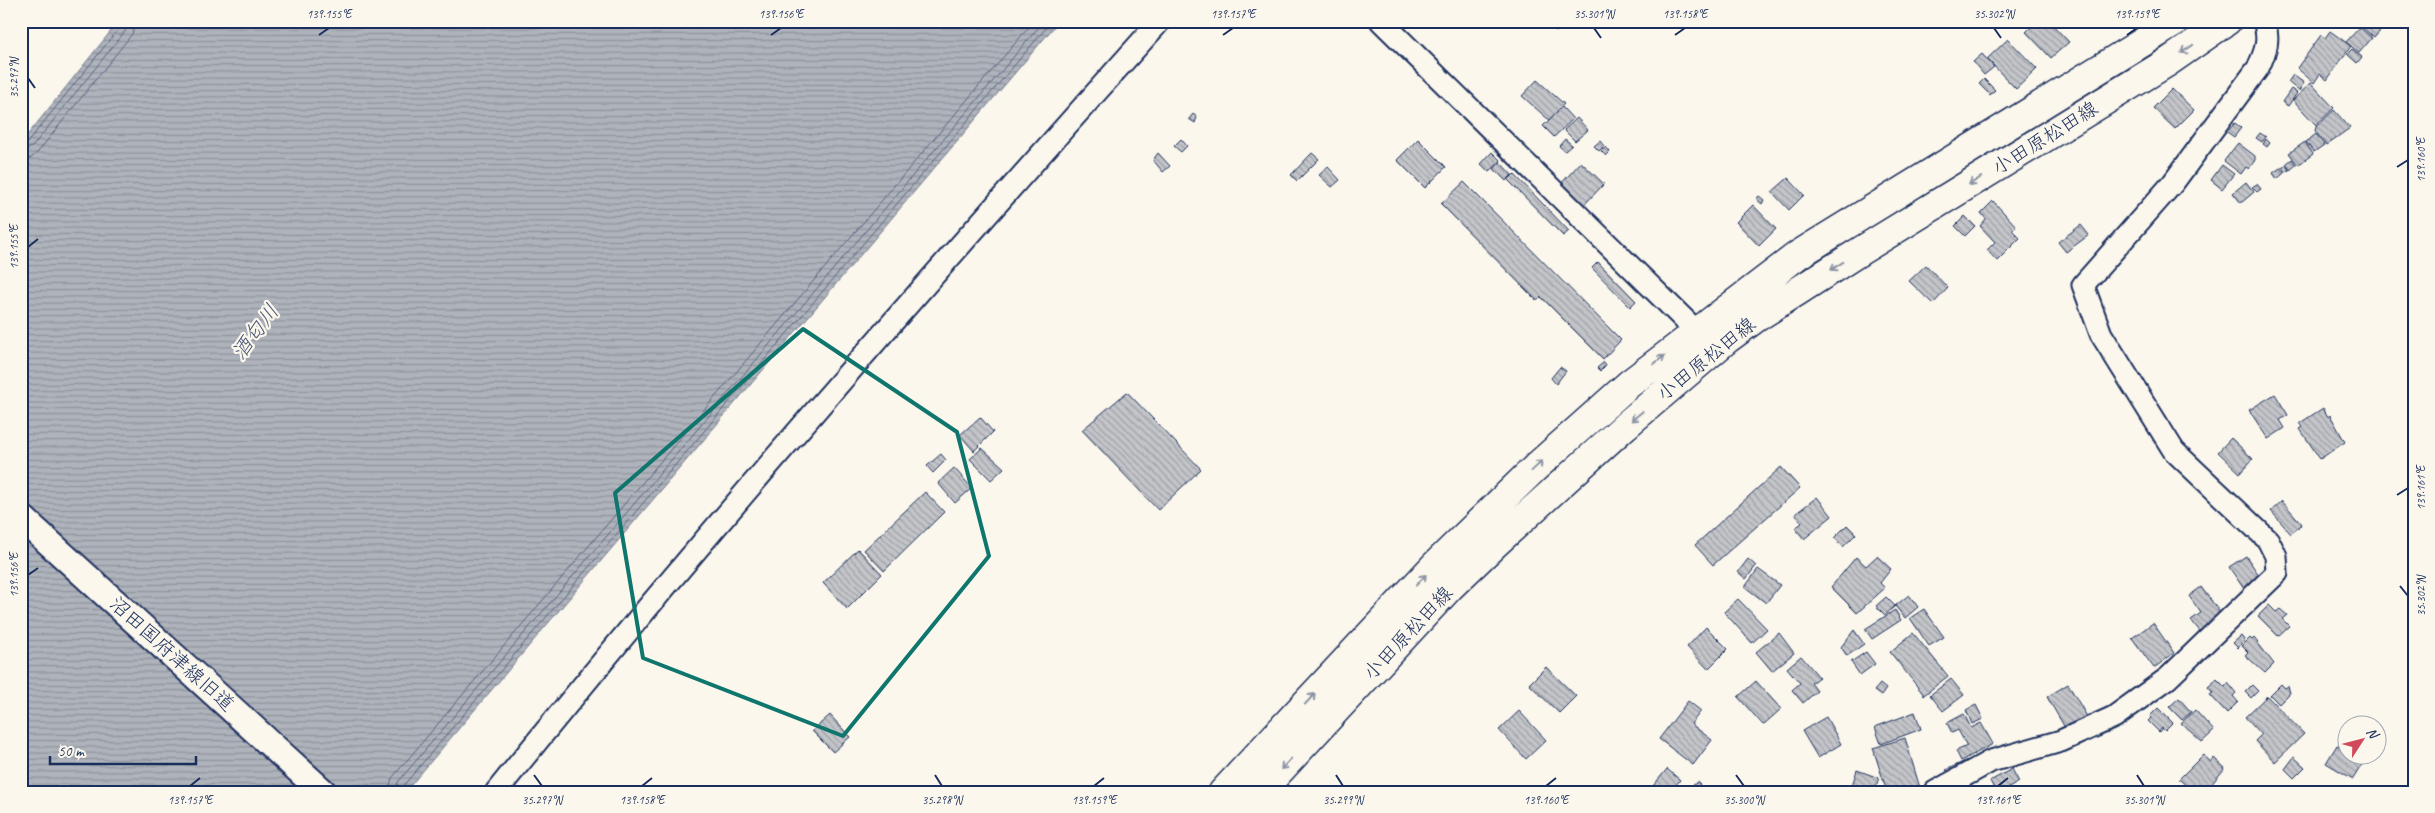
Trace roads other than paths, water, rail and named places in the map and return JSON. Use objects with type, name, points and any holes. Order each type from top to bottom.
[{"type":"main road","name":"小田原松田線","points":[[1223,792],[1434,566],[1544,459],[1628,384],[1798,255],[2177,21]]},
{"type":"main road","name":"小田原松田線","points":[[1260,792],[1444,594],[1496,543],[1625,426],[1726,340],[1810,283],[2168,62],[2227,21]]},
{"type":"street","points":[[496,792],[587,679],[833,393],[1160,21]]},
{"type":"street","points":[[1381,21],[1696,331]]},
{"type":"street","points":[[1935,792],[1991,761],[2061,742],[2114,717],[2168,678],[2277,573],[2276,556],[2268,540],[2174,452],[2101,334],[2083,285],[2173,183],[2258,68],[2266,52],[2268,34],[2264,21]]},
{"type":"street","name":"沼田国府津線旧道","points":[[21,517],[323,792]]},
{"type":"water","name":"酒匂川","points":[[119,21],[1059,21],[405,792],[21,792],[21,143]]}]
